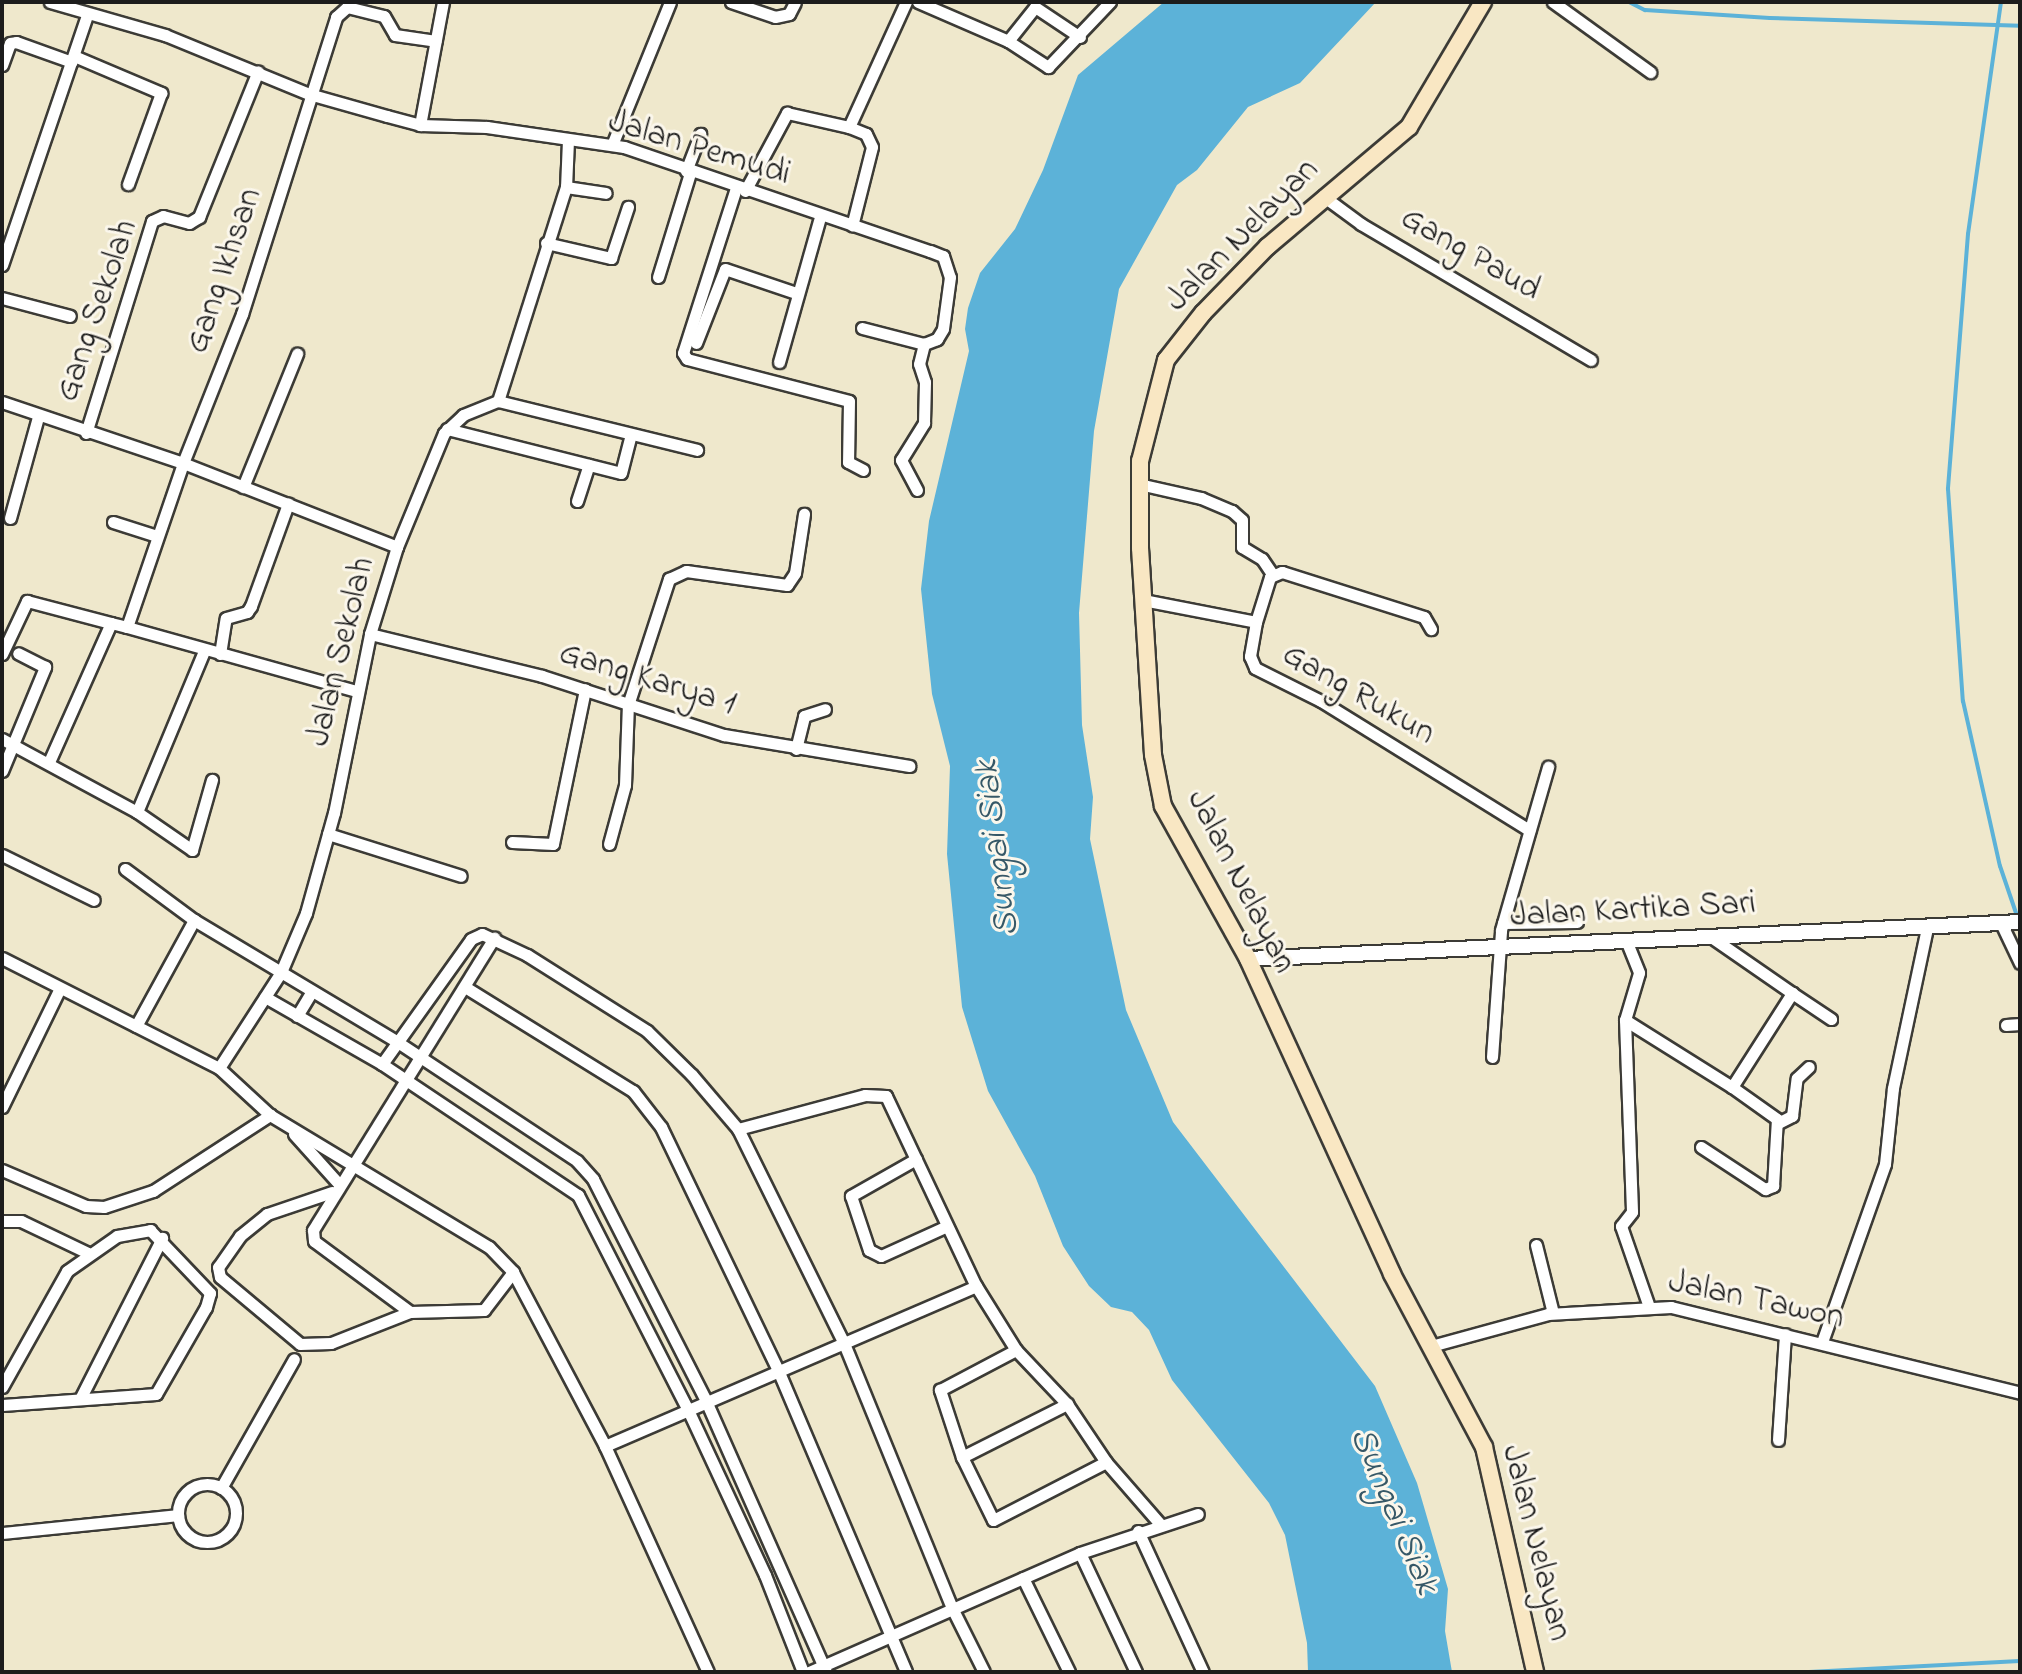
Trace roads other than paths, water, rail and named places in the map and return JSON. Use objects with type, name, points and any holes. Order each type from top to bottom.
[{"type":"main road","name":"Jalan Nelayan","points":[[1483,2],[1409,127],[1323,196],[1203,313],[1166,360],[1146,423],[1139,484],[1153,755],[1163,806],[1248,959],[1308,1098],[1492,1472],[1535,1672]]},
{"type":"street","name":"Jalan Pemudi","points":[[50,2],[165,35],[309,94],[420,125],[487,127],[612,145],[943,256],[950,277],[943,329],[937,339],[924,344]]},
{"type":"street","points":[[420,125],[443,2]]},
{"type":"street","points":[[612,145],[670,2]]},
{"type":"street","points":[[731,2],[775,17],[789,14],[795,2]]},
{"type":"street","points":[[849,127],[906,2]]},
{"type":"street","points":[[918,2],[1008,41],[1048,67],[1080,37],[1110,2]]},
{"type":"street","points":[[1553,2],[1650,72]]},
{"type":"street","name":"Gang Ikhsan","points":[[127,627],[183,463],[242,314],[295,157],[309,94],[336,17],[347,7],[389,19],[395,35],[436,41]]},
{"type":"street","points":[[1008,41],[1035,7],[1080,37]]},
{"type":"street","points":[[2,265],[7,236],[73,59],[83,10]]},
{"type":"street","points":[[2,65],[10,43],[16,42],[73,59],[161,93],[128,184]]},
{"type":"street","name":"Gang Sekolah","points":[[86,433],[152,221],[163,216],[189,223],[199,217],[258,71]]},
{"type":"street","points":[[852,226],[872,147],[866,134],[787,113],[741,189],[683,353],[687,359],[849,401],[848,462],[863,470]]},
{"type":"street","points":[[658,277],[700,134]]},
{"type":"street","points":[[498,401],[566,187],[568,140]]},
{"type":"street","points":[[566,187],[606,193]]},
{"type":"street","name":"Gang Paud","points":[[1323,196],[1361,224],[1591,360]]},
{"type":"street","points":[[546,243],[611,258],[628,207]]},
{"type":"street","points":[[779,362],[796,293],[820,217]]},
{"type":"street","points":[[696,343],[725,269],[796,293]]},
{"type":"street","points":[[2,298],[70,316]]},
{"type":"street","points":[[862,328],[924,344],[919,364],[925,382],[924,423],[901,460],[917,490]]},
{"type":"street","points":[[243,487],[297,354]]},
{"type":"street","points":[[397,547],[447,429],[463,415],[498,401],[697,450]]},
{"type":"street","name":"Jalan Sekolah","points":[[2,402],[38,417],[183,463],[397,547],[370,634],[328,834],[306,913],[281,972],[219,1068]]},
{"type":"street","points":[[10,518],[38,417]]},
{"type":"street","points":[[447,429],[621,473],[631,434]]},
{"type":"street","points":[[577,501],[589,465]]},
{"type":"street","points":[[1139,484],[1201,498],[1232,511],[1242,520],[1242,547],[1262,559],[1272,574],[1361,593],[1424,617],[1431,629]]},
{"type":"street","points":[[220,654],[223,624],[251,606],[288,504]]},
{"type":"street","points":[[609,844],[625,785],[628,705],[673,574],[686,571],[787,585],[795,573],[804,514]]},
{"type":"street","points":[[113,522],[157,536]]},
{"type":"street","points":[[1256,622],[1272,574]]},
{"type":"street","name":"Gang Rukun","points":[[1143,600],[1256,622],[1250,656],[1255,668],[1334,709],[1529,830]]},
{"type":"street","points":[[2,654],[27,601],[356,691]]},
{"type":"street","points":[[49,762],[111,623]]},
{"type":"street","name":"Gang Karya 1","points":[[370,634],[585,689],[724,735],[909,766]]},
{"type":"street","points":[[137,812],[204,651]]},
{"type":"street","points":[[2,771],[8,742],[45,667],[18,653]]},
{"type":"street","points":[[512,842],[553,844],[585,689]]},
{"type":"street","points":[[796,749],[804,716],[825,709]]},
{"type":"street","points":[[8,742],[137,812],[191,850],[212,780]]},
{"type":"street","points":[[1492,1057],[1501,936],[1548,767]]},
{"type":"street","points":[[328,834],[461,876]]},
{"type":"street","points":[[2,855],[94,900]]},
{"type":"street","points":[[125,869],[194,920],[396,1041],[577,1161],[593,1179],[706,1401],[824,1668]]},
{"type":"street","points":[[136,1026],[194,920]]},
{"type":"street","points":[[1501,936],[1577,922]]},
{"type":"street","name":"Jalan Kartika Sari","points":[[1248,959],[1501,936],[1626,940],[2020,922]]},
{"type":"street","points":[[2001,923],[2020,963]]},
{"type":"street","points":[[1822,1342],[1885,1164],[1893,1088],[1927,928]]},
{"type":"street","points":[[382,1064],[471,939],[482,934],[494,938],[647,1031],[738,1129],[843,1341],[953,1610],[984,1672]]},
{"type":"street","points":[[1711,937],[1831,1019]]},
{"type":"street","points":[[410,1312],[314,1241],[313,1230],[351,1161],[422,1061],[494,938]]},
{"type":"street","points":[[1626,940],[1639,973],[1625,1020],[1632,1212],[1621,1226],[1649,1307]]},
{"type":"street","points":[[2,958],[219,1068],[270,1115],[288,1127],[351,1161],[489,1247],[513,1272],[605,1446],[708,1672]]},
{"type":"street","points":[[465,987],[633,1091],[682,1163],[778,1370],[906,1672]]},
{"type":"street","points":[[2,1107],[60,988]]},
{"type":"street","points":[[297,1016],[312,991]]},
{"type":"street","points":[[1732,1087],[1792,993]]},
{"type":"street","points":[[265,997],[382,1064],[578,1195],[688,1410],[765,1575],[803,1672]]},
{"type":"street","points":[[1625,1020],[1732,1087],[1778,1123]]},
{"type":"street","points":[[2006,1025],[2020,1024]]},
{"type":"street","points":[[1778,1123],[1792,1116],[1797,1078],[1809,1067]]},
{"type":"street","points":[[738,1129],[883,1094],[976,1286],[1016,1350],[1067,1404],[1106,1462],[1160,1524]]},
{"type":"street","points":[[2,1170],[86,1206],[104,1207],[153,1191],[270,1115]]},
{"type":"street","points":[[1701,1147],[1770,1189],[1778,1123]]},
{"type":"street","points":[[288,1127],[335,1188]]},
{"type":"street","points":[[916,1159],[851,1196],[869,1250],[881,1256],[947,1226]]},
{"type":"street","points":[[578,1195],[593,1179]]},
{"type":"street","points":[[335,1188],[267,1214],[240,1236],[217,1273],[300,1344],[331,1343],[410,1312],[484,1310],[513,1272]]},
{"type":"street","points":[[2,1221],[21,1221],[88,1253]]},
{"type":"street","points":[[2,1405],[156,1394],[206,1307],[210,1293],[162,1238],[143,1228],[88,1253],[67,1271],[3,1384]]},
{"type":"street","points":[[80,1399],[162,1238]]},
{"type":"street","points":[[1536,1245],[1553,1313]]},
{"type":"street","points":[[605,1446],[976,1286]]},
{"type":"street","name":"Jalan Tawon","points":[[1431,1346],[1553,1313],[1649,1307],[1693,1310],[2020,1393]]},
{"type":"street","points":[[1778,1440],[1785,1334]]},
{"type":"street","points":[[1016,1350],[940,1390],[962,1457],[993,1520],[1106,1462]]},
{"type":"street","points":[[221,1488],[294,1359]]},
{"type":"street","points":[[962,1457],[1067,1404]]},
{"type":"street","points":[[194,1486],[221,1488],[231,1496],[235,1518],[219,1539],[192,1538],[178,1515],[180,1501],[194,1486]]},
{"type":"street","points":[[809,1672],[1080,1553],[1138,1531],[1198,1514]]},
{"type":"street","points":[[2,1533],[178,1515]]},
{"type":"street","points":[[1138,1531],[1203,1672]]},
{"type":"street","points":[[1080,1553],[1136,1672]]},
{"type":"street","points":[[1023,1578],[1069,1672]]},
{"type":"water","name":"Sungai Siak","points":[[1164,2],[1376,2],[1300,83],[1248,107],[1197,170],[1177,185],[1119,289],[1094,431],[1079,613],[1082,725],[1093,797],[1090,839],[1126,1010],[1173,1122],[1375,1386],[1417,1483],[1448,1589],[1445,1631],[1452,1672],[1308,1672],[1307,1643],[1285,1535],[1269,1503],[1172,1380],[1149,1330],[1132,1312],[1111,1307],[1089,1286],[1063,1246],[1035,1176],[988,1091],[962,1007],[947,854],[950,766],[932,694],[921,589],[929,521],[969,351],[965,329],[968,308],[980,273],[1015,229],[1043,170],[1078,75]]},
{"type":"waterway","points":[[1629,2],[1645,10],[1770,18],[2020,26]]},
{"type":"waterway","points":[[2001,2],[1968,234],[1948,489],[1963,701],[2000,866],[2018,919]]},
{"type":"waterway","points":[[1809,1672],[2020,1661]]}]
